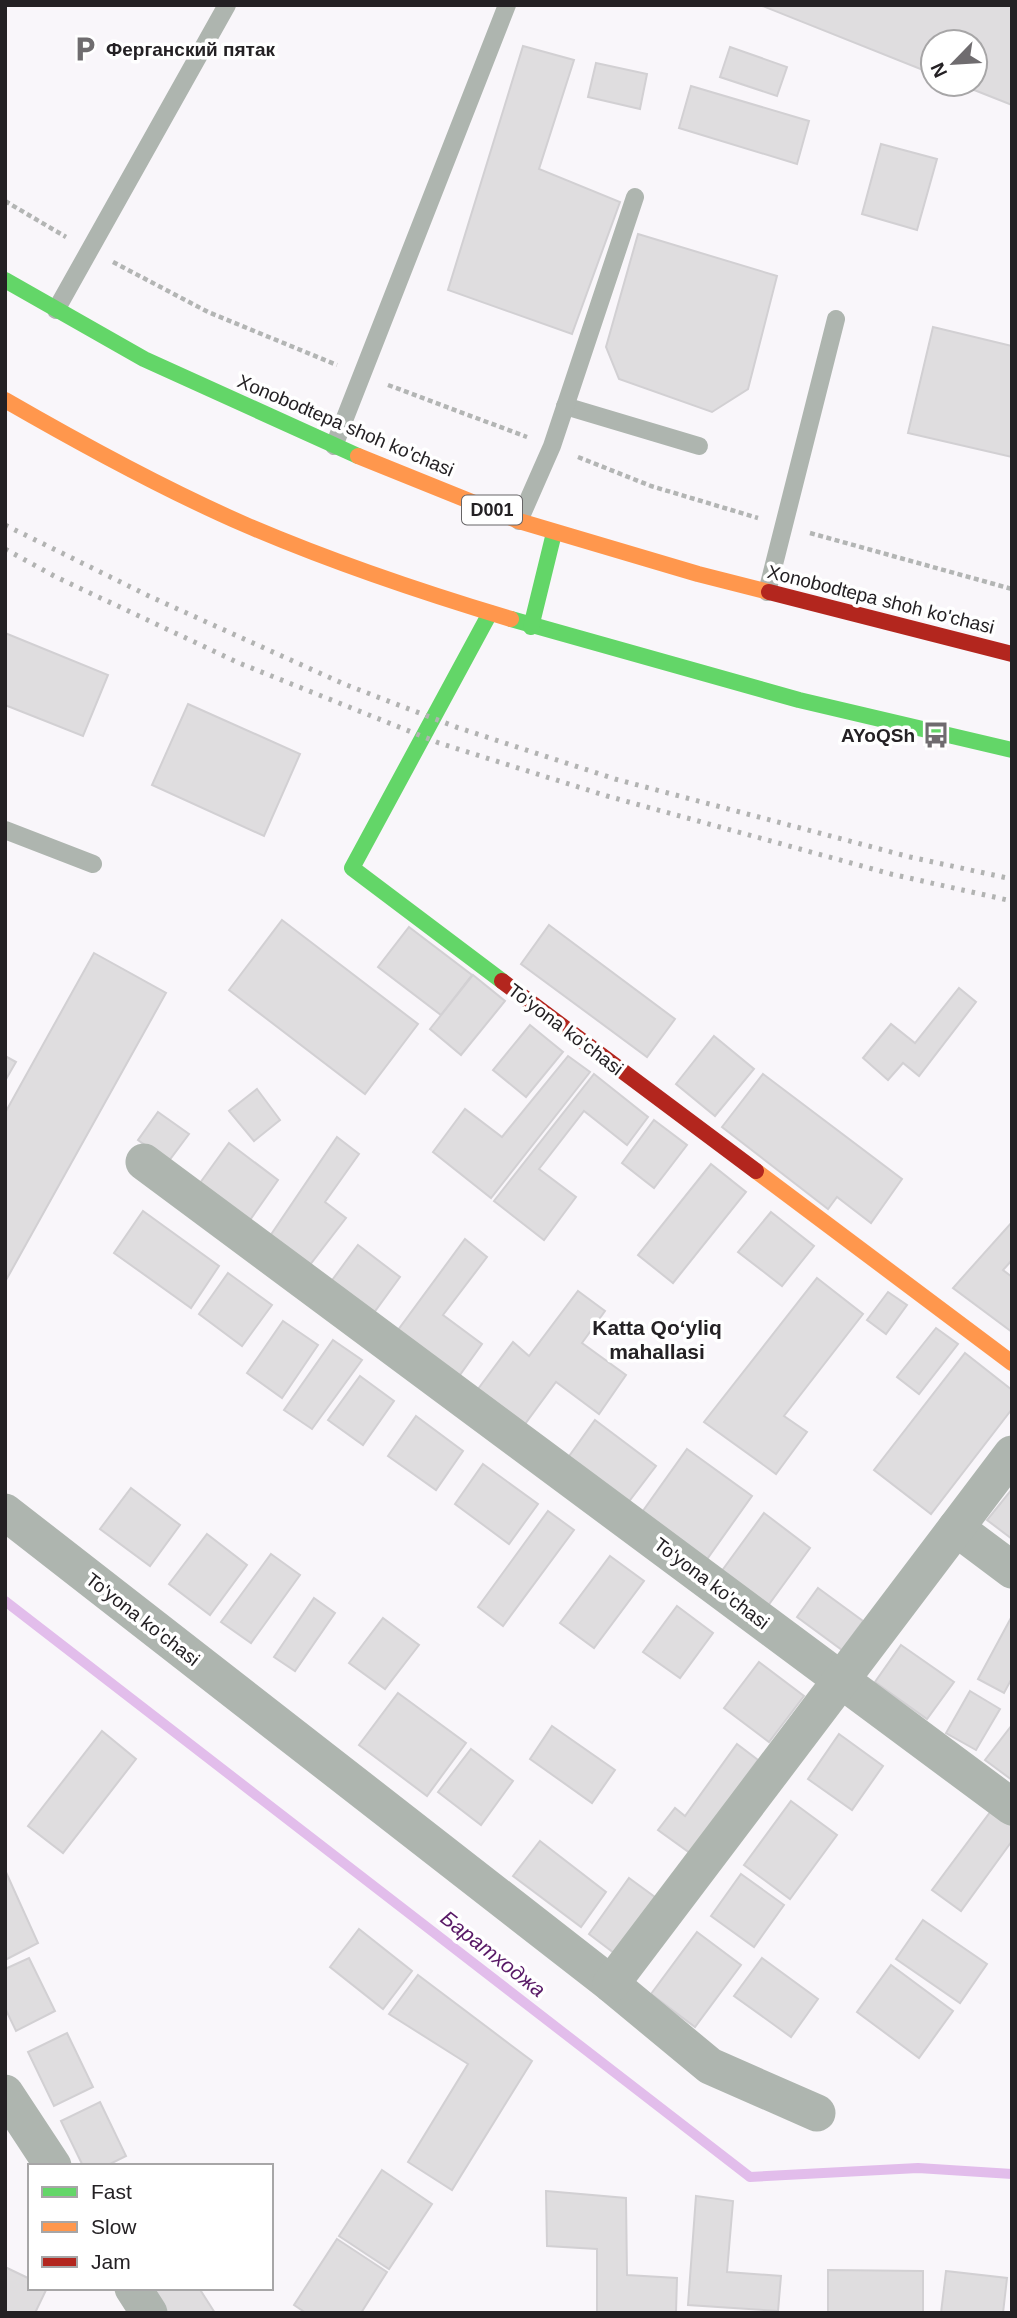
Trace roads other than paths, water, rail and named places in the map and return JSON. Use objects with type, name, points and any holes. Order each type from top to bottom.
[{"type":"main road","name":"Xonobodtepa shoh ko'chasi","points":[[5,280],[144,359],[334,446],[519,522],[767,592],[1012,654]]},
{"type":"main road","points":[[5,400],[88,448],[212,509],[347,565],[531,627],[923,731],[1012,750]]},
{"type":"main road","points":[[531,627],[554,533]]},
{"type":"main road","name":"To'yona ko'chasi","points":[[490,613],[352,868],[1012,1363]]},
{"type":"street","name":"To'yona ko'chasi","points":[[144,1162],[1012,1807]]},
{"type":"street","points":[[611,1984],[1012,1454]]},
{"type":"street","name":"To'yona ko'chasi","points":[[5,1512],[611,1984],[710,2066],[817,2112]]},
{"type":"street","points":[[956,1528],[1012,1570]]},
{"type":"street","points":[[5,2093],[52,2164]]},
{"type":"lane","points":[[56,310],[228,5]]},
{"type":"lane","points":[[334,446],[507,5]]},
{"type":"lane","points":[[519,522],[552,446],[635,197]]},
{"type":"lane","points":[[767,592],[836,319]]},
{"type":"lane","points":[[565,405],[699,446]]},
{"type":"lane","points":[[5,830],[93,863]]},
{"type":"waterway","name":"Баратходжа","points":[[5,1601],[750,2177],[918,2168],[1012,2174]]},
{"type":"railway","points":[[5,525],[151,597],[344,684],[456,727],[615,779],[910,857],[1012,879]]},
{"type":"railway","points":[[5,549],[56,577],[239,663],[439,743],[607,796],[891,874],[1012,901]]},
{"type":"place","name":"Ферганский пятак","points":[[85,49]]},
{"type":"place","name":"AYoQSh","points":[[936,735]]},
{"type":"district","name":"Katta Qoʻyliq mahallasi","points":[[657,1340]]}]
